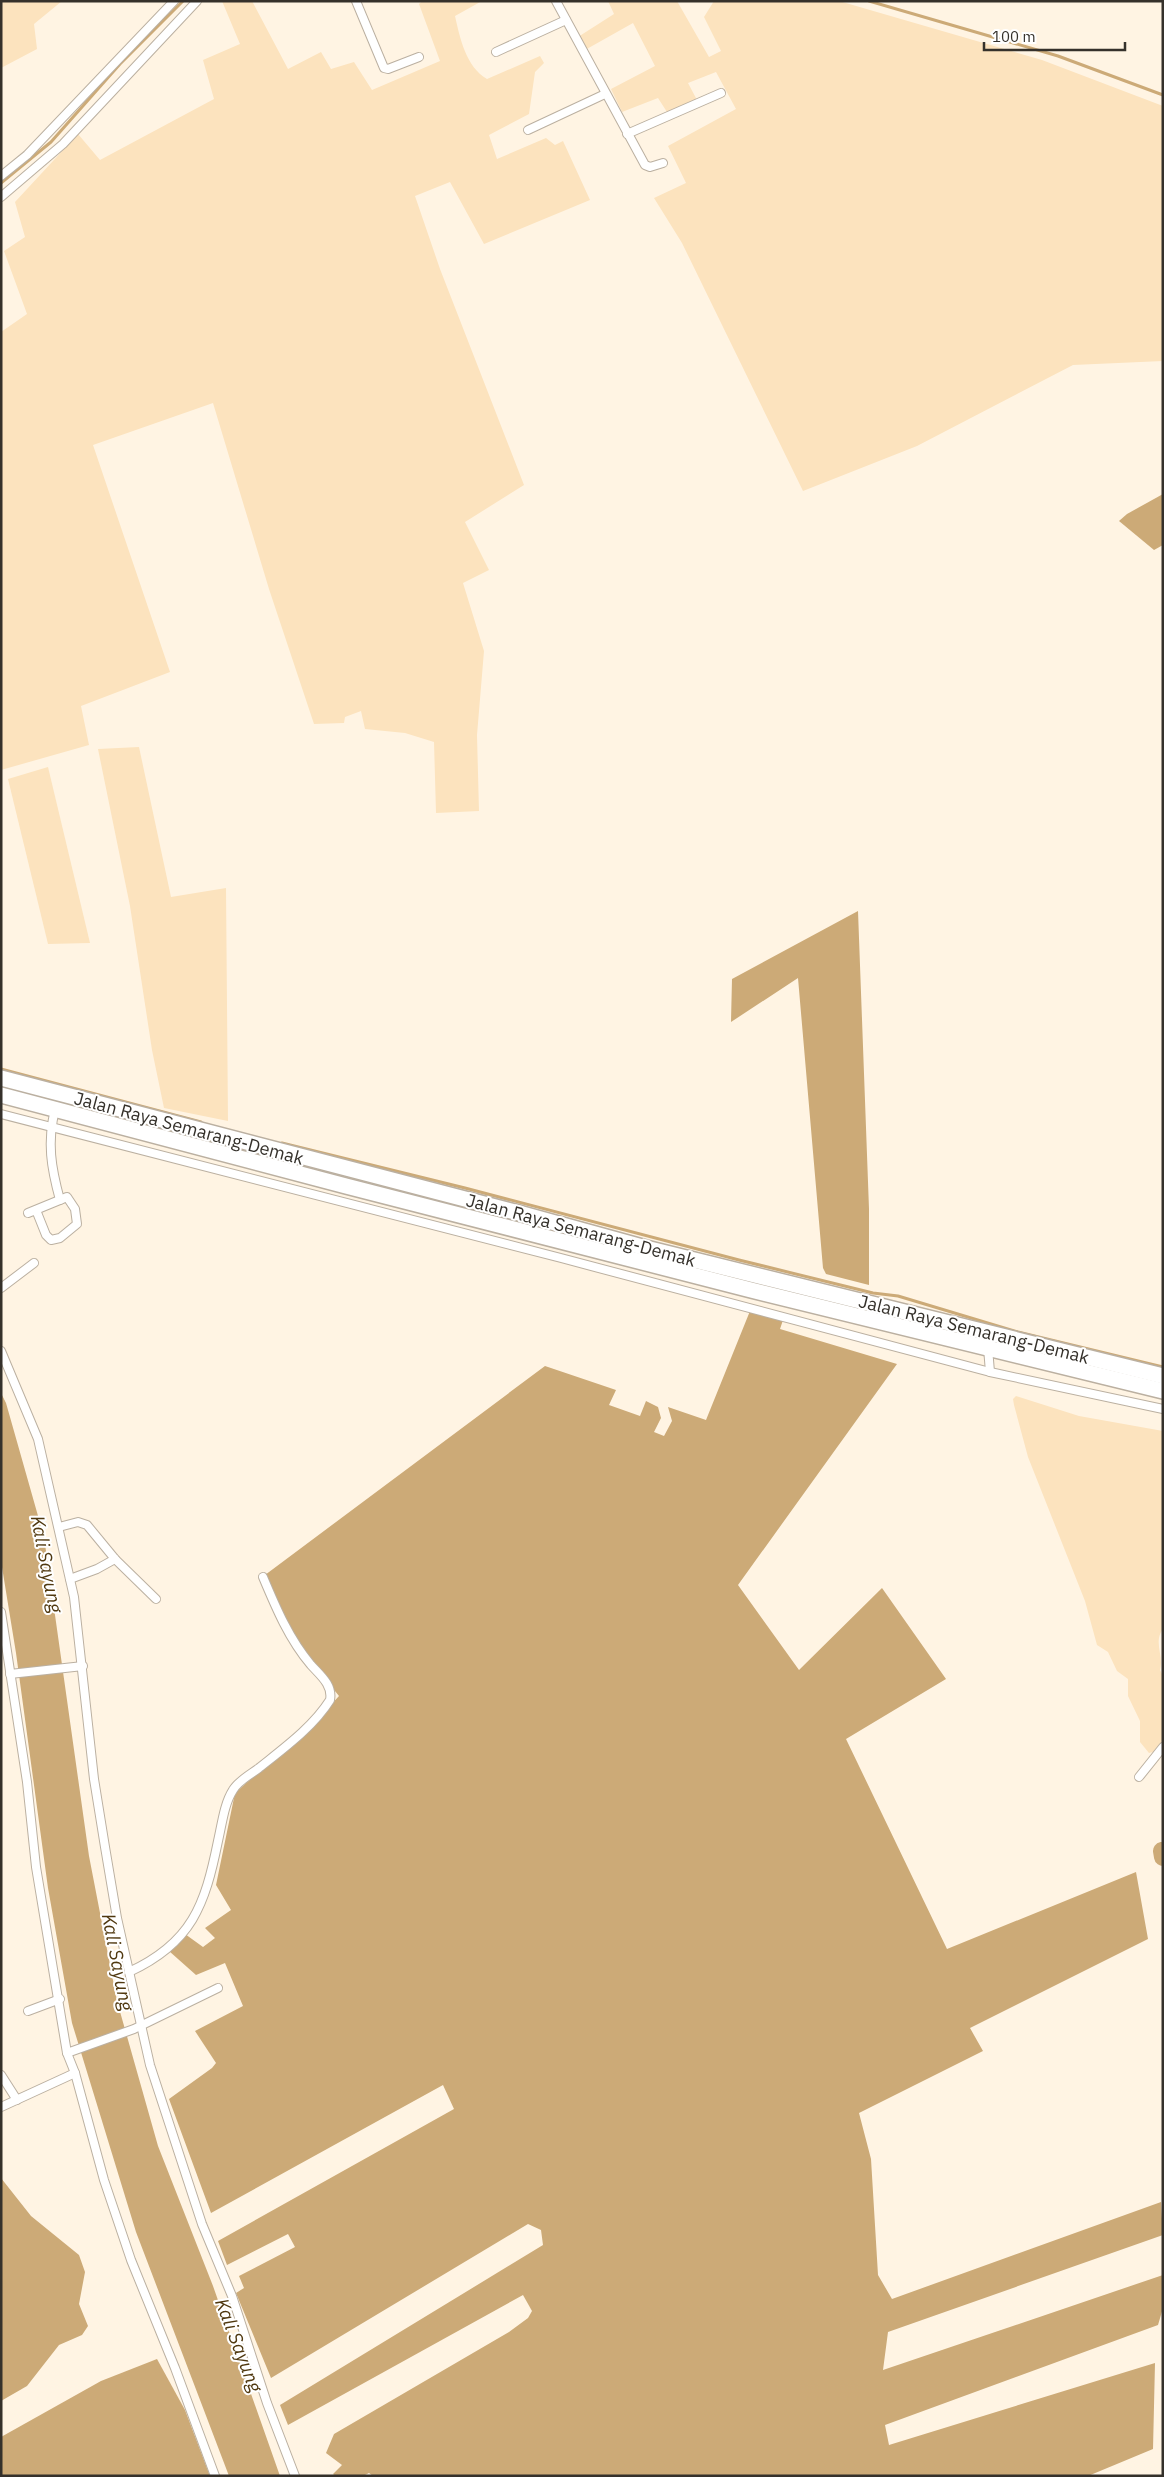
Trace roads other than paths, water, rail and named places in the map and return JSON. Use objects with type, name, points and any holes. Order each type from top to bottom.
[{"type":"highway","name":"Jalan Raya Semarang-Demak","points":[[1,1078],[685,1258],[1163,1376]]},
{"type":"highway","name":"Jalan Raya Semarang-Demak","points":[[1,1095],[53,1119],[346,1186],[1163,1391]]},
{"type":"highway","points":[[346,1186],[349,1170]]},
{"type":"street","points":[[1,176],[25,158],[174,1]]},
{"type":"street","points":[[1,197],[63,144],[197,1]]},
{"type":"street","points":[[356,1],[384,68],[388,69],[419,57]]},
{"type":"street","points":[[556,1],[645,166],[650,167],[662,163]]},
{"type":"street","points":[[496,52],[566,20]]},
{"type":"street","points":[[528,130],[605,94]]},
{"type":"street","points":[[627,134],[721,94]]},
{"type":"street","points":[[25,158],[33,169]]},
{"type":"street","points":[[1,1114],[53,1119],[990,1372],[1163,1409]]},
{"type":"street","points":[[53,1119],[51,1166],[60,1200]]},
{"type":"street","points":[[67,1197],[71,1200],[78,1221],[73,1228],[54,1241],[46,1235],[32,1212],[60,1200],[67,1197]]},
{"type":"street","points":[[1,1288],[34,1263]]},
{"type":"street","points":[[988,1348],[990,1372]]},
{"type":"street","points":[[1,1351],[38,1439],[70,1579],[100,1816],[117,1918],[150,2065],[202,2224],[232,2296],[267,2402],[295,2476]]},
{"type":"street","points":[[59,1527],[83,1522],[98,1537],[115,1559],[156,1598]]},
{"type":"street","points":[[70,1579],[97,1569],[115,1559]]},
{"type":"street","points":[[129,1972],[153,1961],[178,1940],[192,1921],[204,1899],[224,1812],[234,1788],[295,1739],[330,1700],[330,1687],[308,1662],[288,1632],[263,1577]]},
{"type":"street","points":[[1,1612],[12,1673],[27,1782],[36,1867],[60,1999],[67,2053],[75,2073],[104,2180],[131,2260],[176,2368],[215,2476]]},
{"type":"street","points":[[12,1673],[82,1666]]},
{"type":"street","points":[[1139,1777],[1163,1747]]},
{"type":"street","points":[[67,2053],[134,2029],[218,1988]]},
{"type":"street","points":[[28,2011],[60,1999]]},
{"type":"street","points":[[1,2107],[75,2073]]},
{"type":"street","points":[[1,2075],[17,2100]]},
{"type":"water","points":[[1163,494],[1163,545],[1154,550],[1119,521],[1127,514]]},
{"type":"water","points":[[858,911],[869,1209],[869,1285],[826,1274],[823,1268],[798,978],[731,1022],[732,979]]},
{"type":"water","points":[[750,1311],[783,1320],[780,1329],[897,1364],[738,1585],[799,1670],[882,1588],[946,1679],[846,1739],[947,1949],[1136,1872],[1148,1939],[970,2028],[983,2051],[859,2113],[871,2159],[878,2275],[892,2299],[1161,2202],[1163,2235],[888,2332],[883,2370],[1163,2275],[1163,2308],[1158,2325],[885,2425],[889,2445],[1155,2363],[1153,2449],[1088,2476],[373,2476],[369,2473],[363,2476],[335,2476],[333,2474],[342,2465],[326,2453],[334,2434],[509,2332],[528,2318],[532,2311],[523,2295],[288,2425],[280,2405],[543,2245],[541,2230],[528,2224],[271,2378],[236,2293],[244,2288],[239,2276],[295,2247],[288,2234],[227,2265],[218,2241],[454,2109],[443,2085],[211,2213],[169,2099],[212,2068],[216,2063],[195,2031],[243,2006],[225,1963],[196,1975],[169,1951],[185,1934],[203,1947],[215,1938],[205,1928],[231,1910],[216,1885],[235,1793],[286,1748],[295,1744],[339,1696],[309,1659],[284,1621],[265,1575],[545,1366],[616,1390],[609,1405],[640,1416],[646,1401],[658,1407],[661,1418],[654,1432],[664,1436],[672,1421],[668,1407],[706,1420]]},
{"type":"water","name":"Kali Sayung","points":[[1,1393],[6,1403],[44,1537],[89,1856],[117,2001],[158,2146],[213,2286],[280,2476],[229,2476],[136,2232],[72,2023],[48,1888],[16,1653],[1,1561]]},
{"type":"water","points":[[1,2178],[31,2216],[79,2255],[85,2272],[79,2304],[88,2326],[82,2335],[59,2345],[27,2386],[1,2401]]},
{"type":"water","points":[[157,2359],[185,2410],[210,2476],[1,2476],[1,2437],[101,2381]]},
{"type":"waterway","points":[[1,183],[51,142],[120,64],[183,1]]},
{"type":"waterway","points":[[869,1],[1058,56],[1163,95]]},
{"type":"waterway","points":[[1,1069],[201,1122]]},
{"type":"waterway","points":[[282,1143],[465,1188],[739,1260],[873,1293],[898,1296],[1018,1332],[1163,1367]]},
{"type":"waterway","points":[[1162,1851],[1163,1857]]}]
